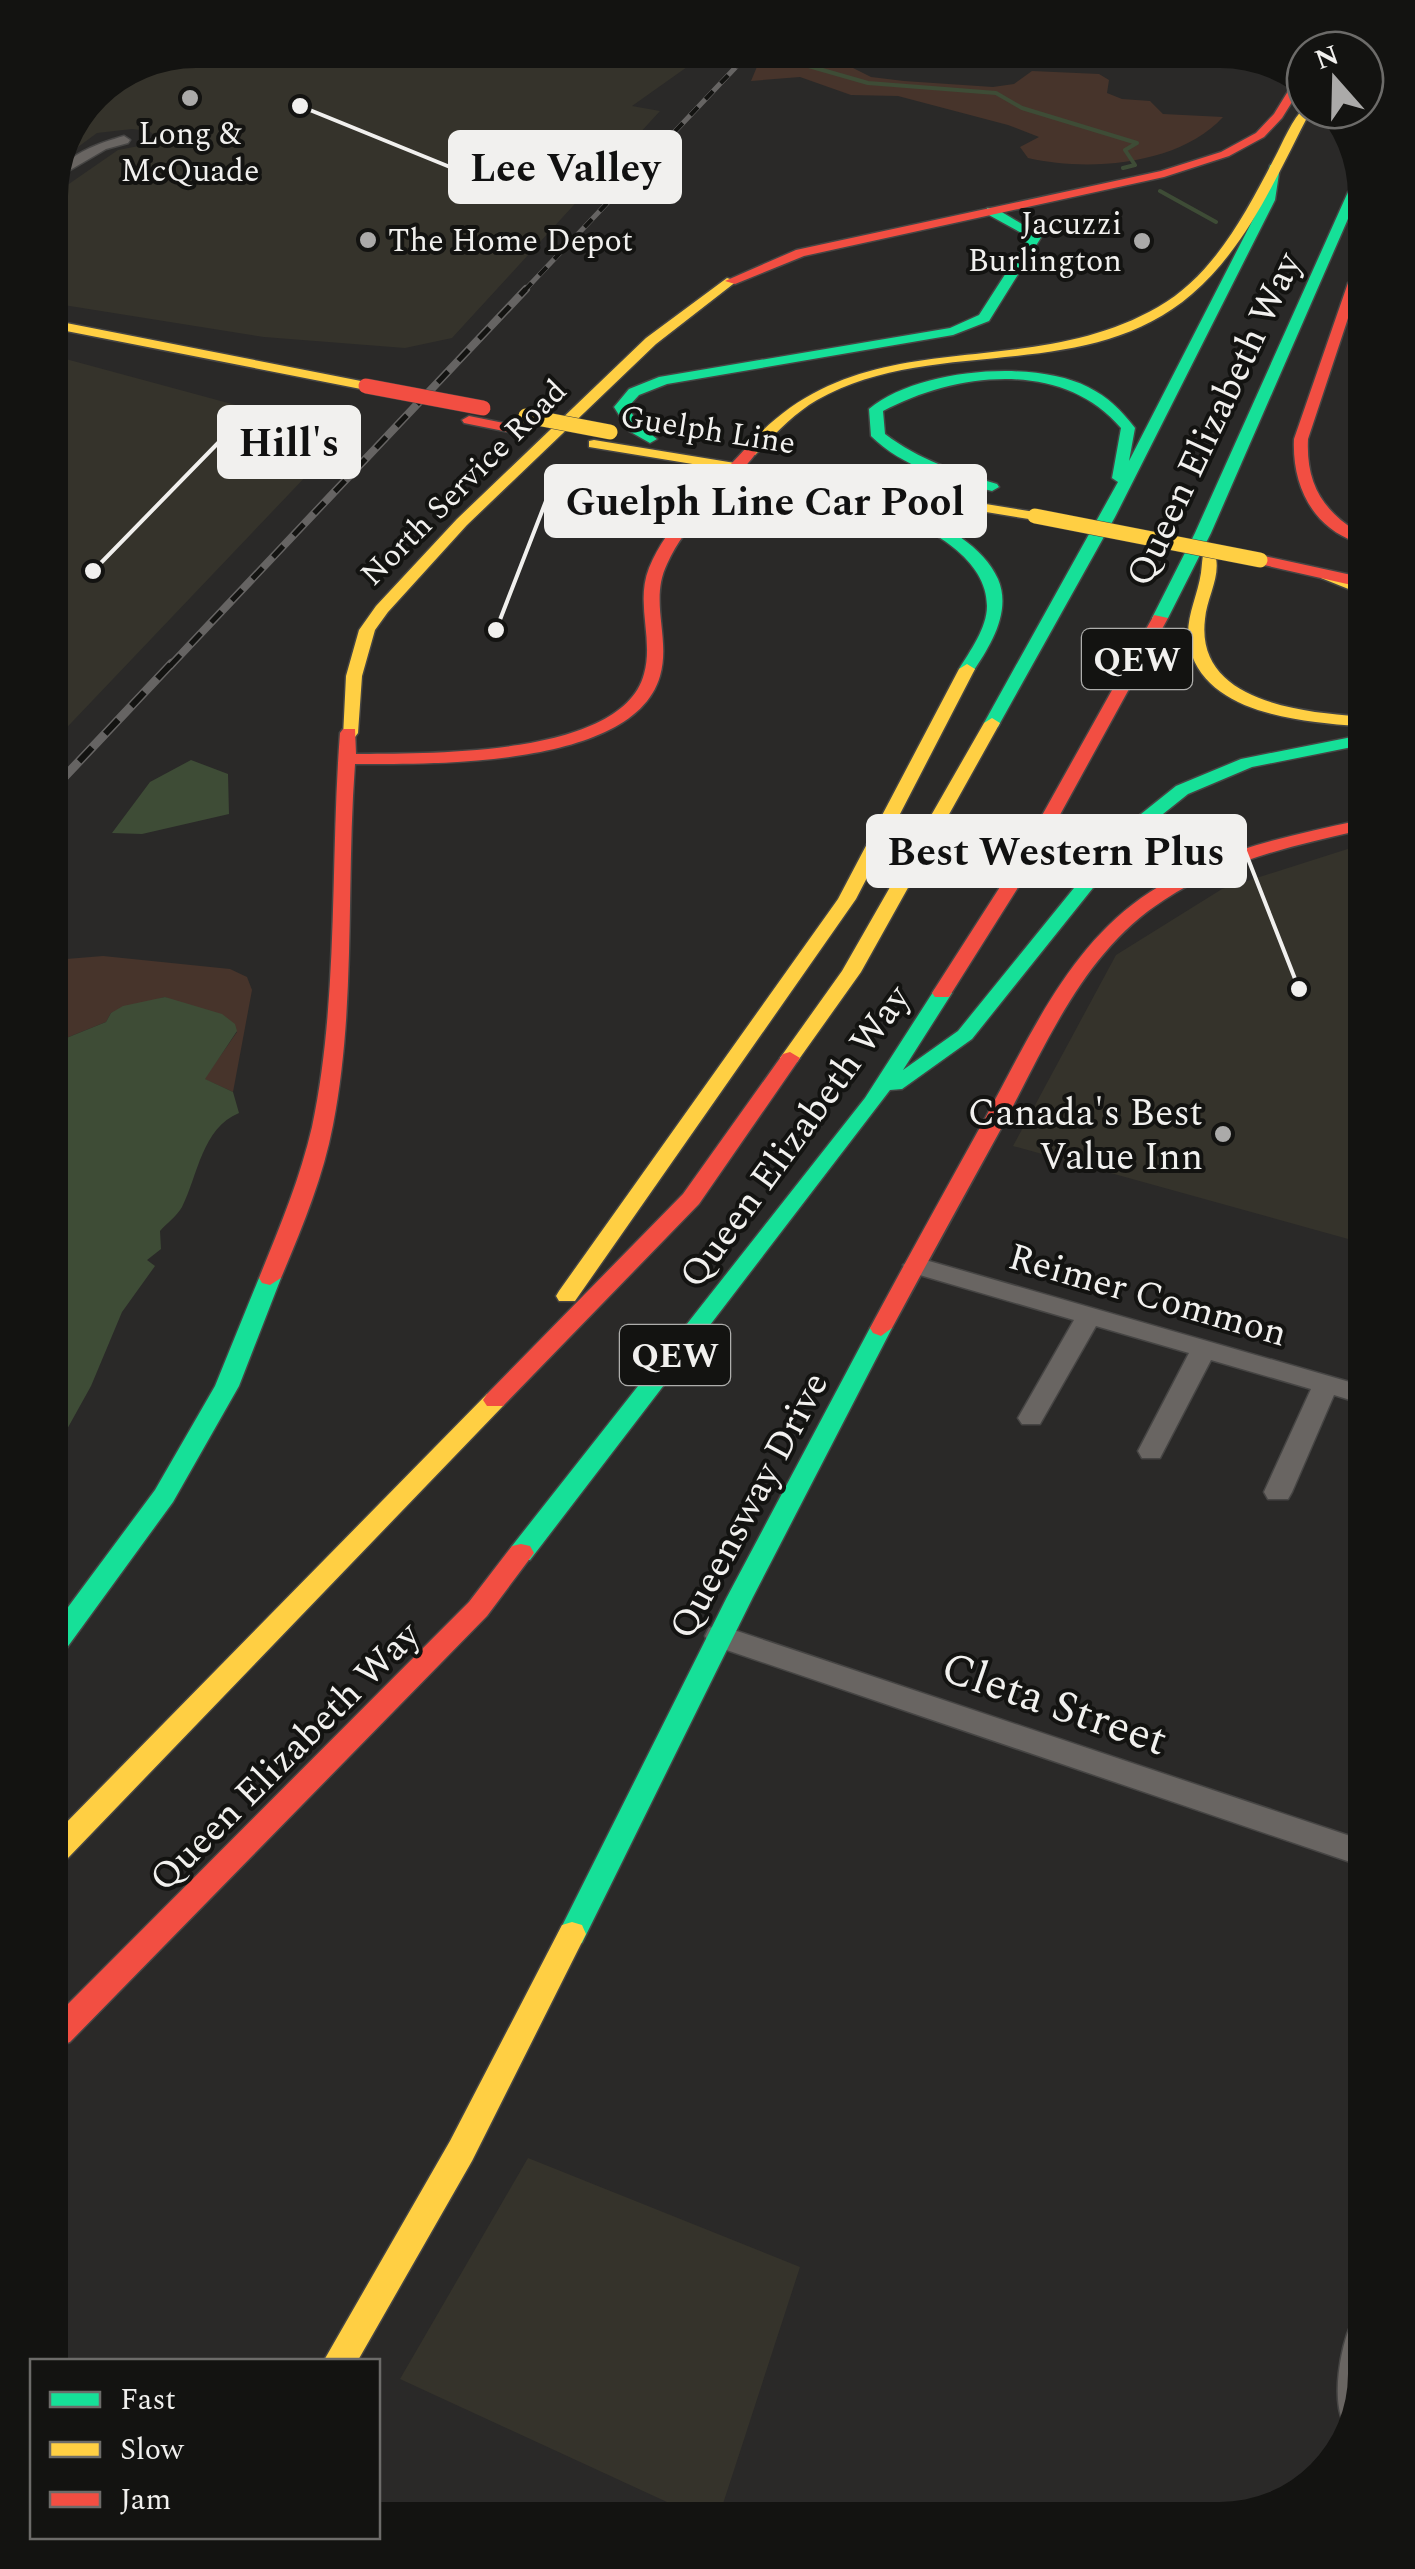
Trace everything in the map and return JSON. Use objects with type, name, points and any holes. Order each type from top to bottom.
[{"type":"main road","name":"North Service Road","points":[[68,1628],[164,1496],[227,1386],[290,1230],[326,1108],[339,954],[346,759],[358,653],[382,608],[462,522],[651,341],[706,295],[753,269],[855,238],[1164,174],[1225,154],[1260,135],[1285,105]]},
{"type":"main road","name":"Queen Elizabeth Way","points":[[68,1840],[691,1199],[851,972],[1108,517],[1269,200],[1274,167],[1295,130]]},
{"type":"main road","points":[[346,759],[472,755],[538,747],[582,736],[636,704],[653,674],[648,600],[653,576],[672,541],[796,408],[842,384],[904,368],[1081,340],[1162,310],[1185,293],[1214,256],[1274,167]]},
{"type":"main road","name":"Queen Elizabeth Way","points":[[68,2025],[478,1609],[873,1101],[1025,862],[1155,628],[1202,533],[1348,205]]},
{"type":"main road","points":[[650,439],[634,428],[622,407],[634,392],[664,380],[952,332],[984,318],[1036,236],[991,211]]},
{"type":"main road","points":[[1348,302],[1301,439],[1297,464],[1304,492],[1321,515],[1348,533]]},
{"type":"main road","name":"Guelph Line","points":[[68,328],[360,392]]},
{"type":"main road","name":"Guelph Line","points":[[68,341],[743,461],[992,487],[1041,507]]},
{"type":"main road","points":[[992,487],[942,472],[891,449],[878,436],[876,408],[887,398],[917,384],[960,376],[1036,379],[1096,395],[1116,408],[1128,428],[1127,448],[1108,517]]},
{"type":"main road","name":"Guelph Line","points":[[602,438],[650,439],[796,476],[1041,507],[1265,550],[1348,557]]},
{"type":"main road","points":[[363,1538],[530,1346],[847,899],[946,703],[985,639],[996,606],[993,586],[981,563],[953,538],[870,500],[796,476]]},
{"type":"main road","points":[[1202,533],[1211,562],[1196,630],[1202,664],[1218,680],[1286,713],[1348,721]]},
{"type":"main road","name":"Guelph Line","points":[[1265,550],[1348,582]]},
{"type":"main road","points":[[873,1101],[965,1035],[1127,834],[1182,790],[1247,763],[1348,743]]},
{"type":"main road","name":"Queensway Drive","points":[[341,2359],[415,2234],[557,1964],[718,1636],[1043,1029],[1106,938],[1130,914],[1215,866],[1286,840],[1348,828]]},
{"type":"street","points":[[71,166],[102,146],[124,140]]},
{"type":"street","name":"Reimer Common","points":[[915,1265],[1348,1390]]},
{"type":"street","points":[[1032,1418],[1089,1316]]},
{"type":"street","points":[[1151,1452],[1204,1349]]},
{"type":"street","points":[[1278,1492],[1326,1384]]},
{"type":"street","name":"Cleta Street","points":[[718,1636],[1348,1848]]},
{"type":"shaded area","points":[[196,67],[686,67],[632,106],[660,111],[452,338],[405,348],[264,337],[68,306],[68,184],[118,150],[144,145],[157,137],[149,131],[132,129],[97,133],[77,148],[89,124],[124,89],[147,77]]},
{"type":"shaded area","points":[[757,68],[852,68],[871,77],[993,87],[1014,84],[1032,71],[1099,74],[1109,80],[1107,93],[1122,99],[1150,101],[1163,114],[1223,117],[1183,146],[1158,155],[1132,161],[1078,164],[1028,158],[1020,147],[1039,137],[898,96],[851,95],[800,77],[751,81]]},
{"type":"shaded area","points":[[68,360],[254,410],[349,431],[68,726]]},
{"type":"shaded area","points":[[191,760],[228,774],[229,814],[142,834],[112,833],[150,782]]},
{"type":"shaded area","points":[[1348,849],[1348,1239],[1013,1146],[1116,955],[1222,889]]},
{"type":"shaded area","points":[[103,956],[230,969],[247,977],[252,990],[233,1092],[204,1079],[237,1032],[165,997],[111,1013],[106,1022],[68,1037],[68,959]]},
{"type":"shaded area","points":[[165,997],[222,1014],[235,1024],[237,1031],[205,1079],[233,1092],[239,1113],[227,1120],[209,1141],[182,1207],[160,1231],[161,1249],[147,1260],[155,1266],[122,1312],[91,1386],[68,1427],[68,1037],[106,1022],[111,1013],[123,1006]]},
{"type":"shaded area","points":[[528,2158],[800,2267],[724,2502],[666,2501],[400,2379]]},
{"type":"waterway","points":[[814,68],[868,83],[996,93],[1022,108],[1137,143],[1125,150],[1135,165],[1123,168]]},
{"type":"waterway","points":[[1160,191],[1216,222]]},
{"type":"railway","points":[[524,291],[735,68]]},
{"type":"railway","points":[[170,666],[526,289]]},
{"type":"railway","points":[[68,773],[172,663]]},
{"type":"traffic: fast","points":[[992,723],[1108,517],[1269,200],[1274,167]]},
{"type":"traffic: fast","points":[[1160,618],[1203,533],[1348,206]]},
{"type":"traffic: fast","points":[[650,439],[634,428],[621,407],[634,392],[664,380],[953,331],[984,318],[1036,236],[991,211]]},
{"type":"traffic: fast","points":[[992,487],[932,468],[891,446],[878,436],[876,409],[903,395],[972,377],[1046,378],[1079,388],[1107,404],[1128,428],[1119,478]]},
{"type":"traffic: fast","points":[[795,476],[918,520],[974,557],[991,580],[995,606],[988,631],[967,669]]},
{"type":"traffic: fast","points":[[895,1085],[965,1035],[1127,834],[1182,790],[1247,763],[1348,743]]},
{"type":"traffic: fast","points":[[521,1553],[873,1101],[942,993]]},
{"type":"traffic: fast","points":[[68,1627],[164,1496],[227,1386],[270,1278]]},
{"type":"traffic: fast","points":[[572,1934],[740,1597],[881,1328]]},
{"type":"traffic: slow","points":[[750,452],[800,405],[862,377],[905,366],[1040,351],[1084,342],[1126,329],[1166,308],[1189,290],[1230,244],[1295,130]]},
{"type":"traffic: slow","points":[[349,733],[354,676],[367,630],[382,609],[462,522],[651,341],[731,281]]},
{"type":"traffic: slow","points":[[68,327],[366,386]]},
{"type":"traffic: slow","points":[[526,416],[610,432]]},
{"type":"traffic: slow","points":[[594,444],[1035,516]]},
{"type":"traffic: slow","points":[[1035,516],[1260,560]]},
{"type":"traffic: slow","points":[[1209,554],[1209,571],[1196,623],[1198,650],[1209,672],[1251,701],[1305,716],[1348,720]]},
{"type":"traffic: slow","points":[[1326,575],[1348,584]]},
{"type":"traffic: slow","points":[[567,1296],[847,899],[967,669]]},
{"type":"traffic: slow","points":[[790,1058],[851,972],[992,723]]},
{"type":"traffic: slow","points":[[68,1840],[495,1400]]},
{"type":"traffic: slow","points":[[341,2359],[461,2151],[572,1934]]},
{"type":"traffic: jam","points":[[731,281],[800,253],[1164,174],[1225,154],[1260,135],[1285,105]]},
{"type":"traffic: jam","points":[[1348,301],[1301,439],[1300,456],[1311,497],[1329,519],[1348,532]]},
{"type":"traffic: jam","points":[[366,386],[483,408]]},
{"type":"traffic: jam","points":[[469,420],[519,430]]},
{"type":"traffic: jam","points":[[346,759],[465,757],[511,752],[555,744],[594,731],[626,712],[648,686],[652,674],[651,587],[666,549],[750,452]]},
{"type":"traffic: jam","points":[[1260,560],[1348,579]]},
{"type":"traffic: jam","points":[[942,993],[1025,862],[1160,618]]},
{"type":"traffic: jam","points":[[270,1278],[311,1170],[326,1105],[336,1012],[349,733]]},
{"type":"traffic: jam","points":[[881,1328],[1056,1007],[1110,935],[1157,896],[1210,868],[1268,848],[1348,828]]},
{"type":"traffic: jam","points":[[495,1400],[691,1199],[790,1058]]},
{"type":"traffic: jam","points":[[68,2024],[478,1609],[521,1553]]},
{"type":"place","name":"Long & McQuade","points":[[190,98]]},
{"type":"place","name":"Lee Valley","points":[[300,106]]},
{"type":"place","name":"The Home Depot","points":[[368,240]]},
{"type":"place","name":"Jacuzzi Burlington","points":[[1142,241]]},
{"type":"place","name":"Hill's","points":[[93,571]]},
{"type":"place","name":"Guelph Line Car Pool","points":[[496,630]]},
{"type":"place","name":"Best Western Plus","points":[[1299,989]]},
{"type":"place","name":"Canada's Best Value Inn","points":[[1223,1134]]}]
